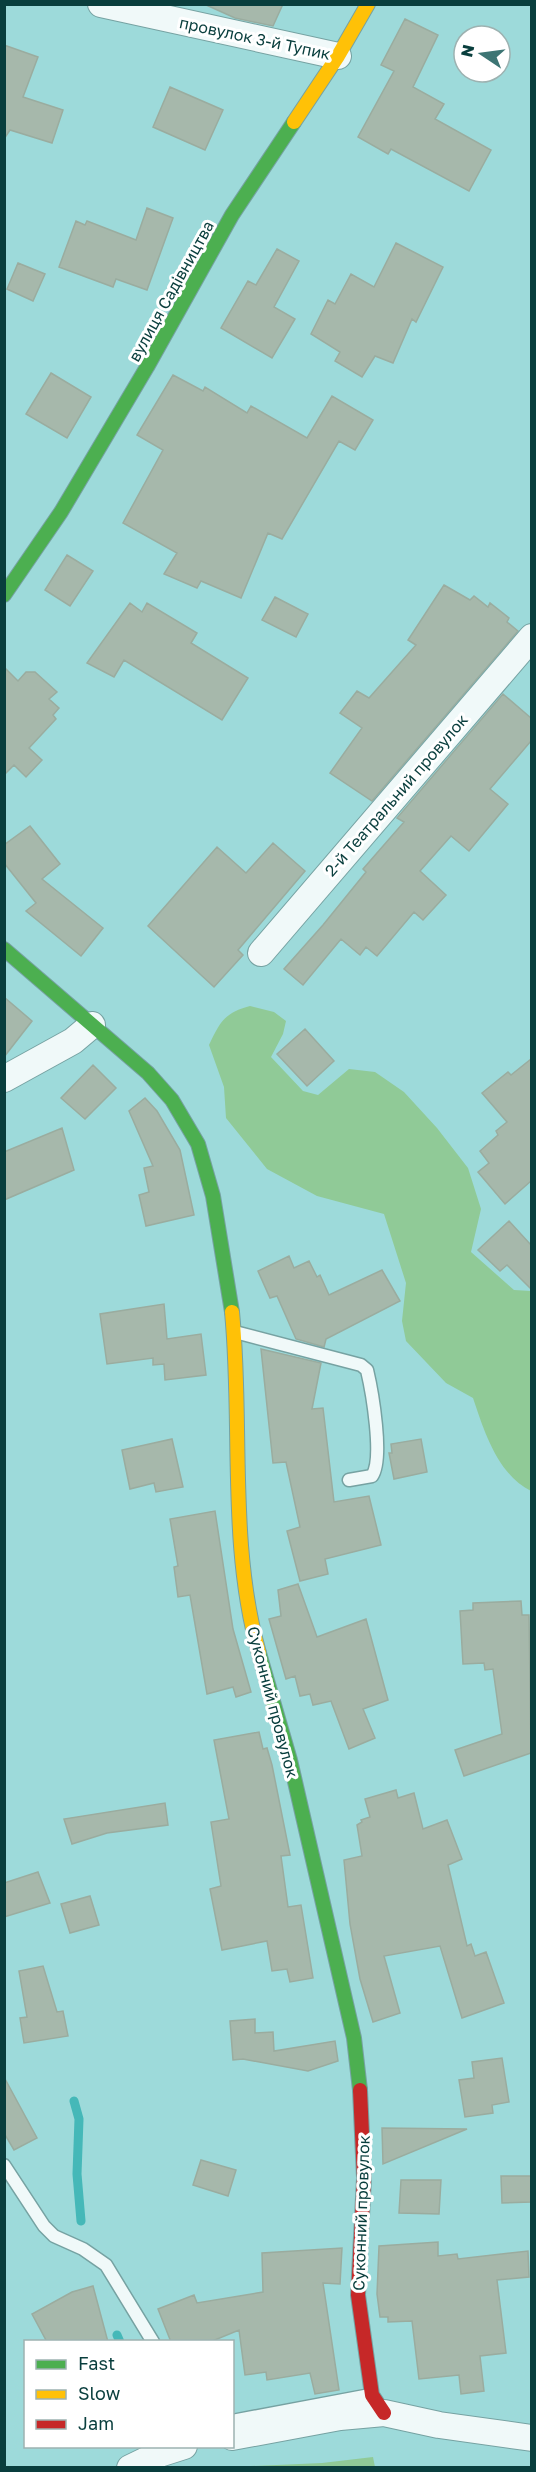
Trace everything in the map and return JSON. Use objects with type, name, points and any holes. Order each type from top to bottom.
[{"type":"street","name":"провулок 3-й Тупик","points":[[101,4],[338,56]]},
{"type":"street","name":"вулиця Садівництва","points":[[4,595],[61,512],[147,367],[232,216],[338,56],[368,4]]},
{"type":"street","name":"2-й Театральний провулок","points":[[261,953],[531,638]]},
{"type":"street","name":"Суконний провулок","points":[[4,949],[148,1073],[182,1114],[198,1144],[216,1207],[230,1290],[234,1332],[242,1541],[251,1624],[295,1780],[354,2038],[360,2078],[364,2178],[358,2295],[378,2404]]},
{"type":"street","points":[[4,1079],[73,1041],[92,1025]]},
{"type":"street","points":[[234,2437],[340,2417],[378,2404],[439,2424],[531,2438]]},
{"type":"street","points":[[130,2468],[178,2448]]},
{"type":"lane","points":[[234,1332],[361,1365],[367,1370],[375,1435],[376,1470],[372,1476],[350,1480]]},
{"type":"lane","points":[[4,2165],[49,2231],[106,2265],[152,2340]]},
{"type":"lane","points":[[234,2421],[378,2404]]},
{"type":"green space","points":[[250,1006],[274,1012],[286,1021],[283,1034],[271,1057],[303,1091],[318,1095],[349,1069],[375,1072],[404,1092],[437,1128],[468,1168],[481,1209],[471,1252],[514,1290],[531,1291],[531,1491],[519,1484],[501,1463],[487,1438],[473,1398],[446,1383],[406,1341],[402,1321],[406,1283],[384,1214],[317,1196],[267,1169],[226,1118],[224,1087],[209,1045],[216,1030],[229,1015]]},
{"type":"green space","points":[[373,2457],[375,2467],[229,2467],[322,2463]]},
{"type":"building","points":[[204,4],[283,4],[273,26],[235,18]]},
{"type":"building","points":[[405,19],[438,35],[413,87],[444,104],[435,119],[491,150],[469,191],[391,149],[388,154],[358,137],[394,71],[381,65]]},
{"type":"building","points":[[4,45],[38,57],[23,97],[63,110],[52,143],[10,130],[4,139]]},
{"type":"building","points":[[170,87],[223,110],[205,150],[153,127]]},
{"type":"building","points":[[147,208],[173,218],[147,290],[116,279],[113,287],[59,267],[76,221],[85,225],[87,221],[136,240]]},
{"type":"building","points":[[396,243],[443,267],[416,322],[412,319],[393,363],[375,356],[362,377],[335,361],[340,352],[311,334],[328,300],[335,304],[351,274],[374,287]]},
{"type":"building","points":[[277,249],[299,261],[274,307],[295,319],[272,358],[221,328],[248,281],[256,285]]},
{"type":"building","points":[[18,263],[45,274],[33,301],[7,289]]},
{"type":"building","points":[[51,373],[91,397],[67,438],[26,414]]},
{"type":"building","points":[[173,375],[203,391],[205,387],[247,413],[251,406],[307,438],[332,396],[373,420],[355,450],[339,441],[282,539],[268,533],[241,598],[201,581],[197,588],[164,574],[177,553],[123,523],[163,450],[137,435]]},
{"type":"building","points":[[67,555],[93,571],[70,606],[45,590]]},
{"type":"building","points":[[444,585],[470,600],[474,596],[488,607],[490,603],[509,618],[507,622],[518,631],[372,801],[330,773],[362,728],[340,713],[357,691],[369,698],[416,645],[408,640]]},
{"type":"building","points":[[275,597],[308,614],[296,637],[262,620]]},
{"type":"building","points":[[130,603],[142,612],[147,603],[197,633],[191,643],[248,678],[222,720],[124,660],[114,677],[87,663]]},
{"type":"building","points":[[4,667],[18,681],[26,672],[35,672],[57,692],[49,699],[59,708],[53,715],[56,719],[29,748],[42,760],[26,777],[14,765],[4,775]]},
{"type":"building","points":[[503,694],[531,718],[531,741],[490,789],[508,804],[469,851],[451,836],[420,871],[446,895],[423,920],[414,912],[377,956],[366,947],[360,955],[341,939],[303,985],[284,969],[323,925],[366,872],[363,869],[404,822],[397,818]]},
{"type":"building","points":[[30,826],[60,864],[42,879],[103,928],[81,956],[26,911],[36,903],[4,863],[4,845]]},
{"type":"building","points":[[273,843],[305,871],[238,950],[243,955],[214,987],[148,926],[217,847],[246,873]]},
{"type":"building","points":[[4,997],[32,1021],[4,1057]]},
{"type":"building","points":[[305,1029],[334,1061],[307,1086],[277,1054]]},
{"type":"building","points":[[531,1059],[531,1181],[505,1204],[478,1172],[489,1163],[480,1151],[498,1135],[496,1131],[507,1122],[482,1093],[508,1072],[511,1075]]},
{"type":"building","points":[[93,1065],[116,1088],[85,1119],[61,1098]]},
{"type":"building","points":[[145,1098],[157,1111],[180,1150],[194,1215],[146,1226],[139,1195],[149,1192],[144,1168],[153,1166],[129,1111]]},
{"type":"building","points":[[62,1128],[74,1170],[4,1200],[4,1152]]},
{"type":"building","points":[[509,1221],[531,1245],[531,1289],[507,1265],[500,1271],[478,1250]]},
{"type":"building","points":[[289,1256],[294,1268],[309,1261],[317,1277],[320,1275],[329,1295],[382,1270],[400,1301],[326,1339],[324,1347],[296,1339],[277,1296],[270,1298],[258,1271]]},
{"type":"building","points":[[164,1304],[167,1339],[201,1334],[206,1375],[165,1380],[164,1364],[153,1365],[153,1358],[107,1364],[100,1314]]},
{"type":"building","points":[[261,1349],[321,1363],[312,1409],[323,1408],[334,1502],[369,1496],[381,1545],[325,1559],[328,1574],[300,1581],[287,1531],[300,1527],[286,1462],[273,1463]]},
{"type":"building","points":[[172,1439],[183,1487],[156,1492],[154,1483],[130,1489],[122,1450]]},
{"type":"building","points":[[421,1439],[427,1472],[394,1479],[389,1453],[392,1453],[391,1444]]},
{"type":"building","points":[[215,1511],[233,1629],[251,1692],[236,1697],[233,1687],[207,1694],[190,1595],[178,1597],[174,1567],[178,1566],[170,1519]]},
{"type":"building","points":[[298,1584],[317,1637],[366,1619],[388,1700],[363,1709],[375,1738],[349,1749],[331,1701],[313,1705],[310,1694],[300,1696],[295,1676],[286,1679],[269,1619],[281,1616],[278,1590]]},
{"type":"building","points":[[521,1601],[522,1615],[529,1615],[531,1753],[464,1776],[455,1750],[502,1734],[493,1669],[485,1670],[484,1663],[463,1664],[460,1611],[473,1610],[473,1603]]},
{"type":"building","points":[[259,1732],[263,1749],[267,1748],[272,1765],[290,1855],[281,1856],[288,1907],[301,1905],[313,1978],[290,1982],[287,1969],[272,1971],[267,1941],[222,1950],[210,1889],[221,1886],[211,1822],[229,1819],[214,1740]]},
{"type":"building","points":[[396,1790],[398,1798],[414,1793],[423,1829],[447,1820],[462,1859],[448,1865],[467,1946],[471,1944],[475,1956],[486,1952],[504,2003],[462,2018],[440,1946],[384,1956],[400,2013],[373,2022],[360,1979],[350,1924],[344,1860],[362,1856],[357,1825],[362,1822],[361,1820],[370,1817],[365,1799]]},
{"type":"building","points":[[165,1803],[168,1825],[107,1833],[72,1844],[64,1819]]},
{"type":"building","points":[[38,1872],[50,1903],[4,1917],[4,1883]]},
{"type":"building","points":[[90,1896],[99,1925],[70,1933],[61,1904]]},
{"type":"building","points":[[43,1966],[57,2012],[63,2011],[68,2036],[24,2043],[20,2018],[27,2017],[19,1971]]},
{"type":"building","points":[[255,2019],[255,2033],[273,2032],[274,2051],[335,2041],[338,2061],[308,2071],[243,2059],[233,2060],[230,2021]]},
{"type":"building","points":[[502,2058],[509,2102],[492,2105],[493,2113],[465,2117],[459,2080],[474,2078],[472,2062]]},
{"type":"building","points":[[4,2077],[37,2138],[14,2150],[4,2133]]},
{"type":"building","points":[[382,2128],[467,2129],[383,2164]]},
{"type":"building","points":[[201,2160],[236,2170],[228,2196],[193,2185]]},
{"type":"building","points":[[501,2176],[531,2176],[531,2202],[502,2203]]},
{"type":"building","points":[[401,2180],[441,2180],[439,2214],[399,2213]]},
{"type":"building","points":[[438,2242],[438,2256],[457,2254],[458,2259],[528,2251],[529,2277],[497,2280],[506,2353],[480,2356],[484,2391],[461,2394],[459,2375],[419,2379],[412,2321],[388,2322],[388,2317],[380,2317],[377,2294],[379,2246]]},
{"type":"building","points":[[342,2248],[340,2284],[323,2283],[339,2390],[315,2394],[310,2373],[267,2380],[266,2372],[245,2375],[239,2330],[215,2340],[170,2340],[158,2309],[194,2295],[197,2303],[263,2292],[262,2253]]},
{"type":"building","points":[[93,2286],[107,2340],[46,2340],[32,2314],[72,2292]]},
{"type":"waterway","points":[[74,2101],[79,2119],[77,2174],[81,2221]]},
{"type":"waterway","points":[[117,2335],[119,2340]]},
{"type":"traffic: fast","points":[[4,595],[61,512],[147,367],[232,215],[294,122]]},
{"type":"traffic: fast","points":[[4,949],[148,1073],[172,1100],[198,1144],[213,1196],[232,1312]]},
{"type":"traffic: fast","points":[[259,1653],[290,1760],[354,2038],[360,2090]]},
{"type":"traffic: slow","points":[[294,122],[338,56],[368,4]]},
{"type":"traffic: slow","points":[[232,1312],[243,1569],[249,1612],[259,1653]]},
{"type":"traffic: jam","points":[[360,2090],[364,2178],[358,2295],[372,2395],[384,2413]]}]
